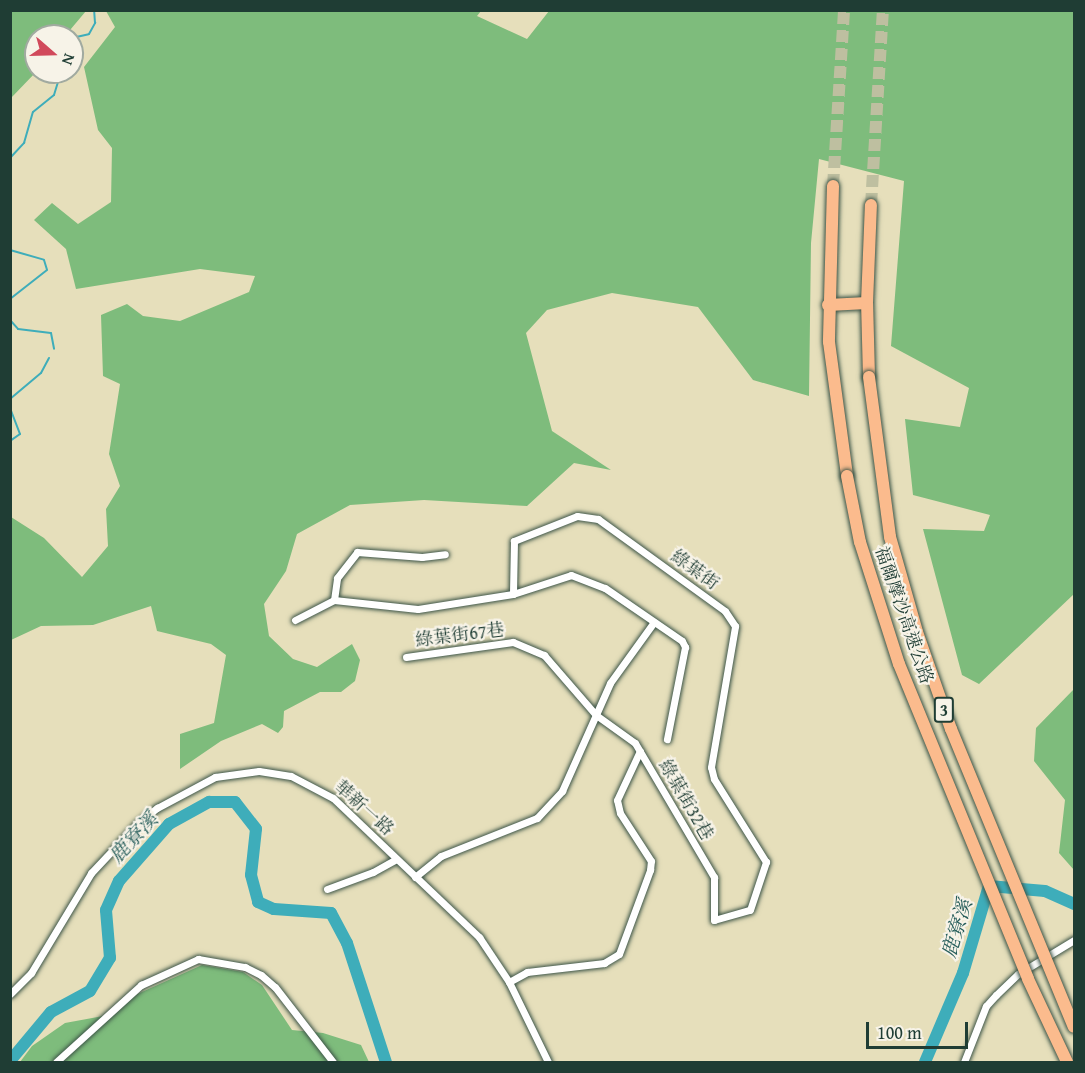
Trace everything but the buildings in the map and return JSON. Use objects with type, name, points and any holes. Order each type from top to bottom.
[{"type":"highway","name":"福爾摩沙高速公路","points":[[833,186],[828,305],[834,389],[860,542],[899,664],[1028,979],[1067,1062]]},
{"type":"highway","name":"福爾摩沙高速公路","points":[[872,205],[867,303],[869,377],[890,537],[917,632],[955,740],[1074,1027]]},
{"type":"highway","points":[[828,305],[867,303]]},
{"type":"street","name":"綠葉街","points":[[513,594],[514,541],[577,516],[598,519],[726,611],[735,626],[711,767],[714,779],[766,862],[750,910],[714,920]]},
{"type":"street","points":[[334,600],[338,578],[357,552],[422,557],[445,554]]},
{"type":"street","points":[[295,620],[334,600],[418,609],[513,594],[572,575],[605,588],[682,641],[684,658],[667,739]]},
{"type":"street","points":[[415,877],[441,856],[537,818],[562,791],[610,683],[654,622]]},
{"type":"street","name":"綠葉街67巷","points":[[406,657],[513,642],[544,655],[596,715]]},
{"type":"street","name":"綠葉街32巷","points":[[596,715],[640,751],[714,877],[714,920]]},
{"type":"street","points":[[509,982],[527,972],[604,963],[619,954],[650,870],[651,861],[620,813],[617,800],[640,751]]},
{"type":"street","name":"華新一路","points":[[10,994],[31,973],[67,909],[107,855],[157,808],[215,777],[259,771],[291,776],[314,785],[357,819],[479,937],[509,982],[548,1062]]},
{"type":"street","points":[[327,889],[373,872],[396,859]]},
{"type":"street","points":[[964,1062],[986,1006],[1018,974],[1074,940]]},
{"type":"street","points":[[56,1062],[141,985],[198,959],[245,967],[261,975],[274,987],[333,1062]]},
{"type":"green space","points":[[11,10],[86,11],[75,24],[24,24],[24,84],[11,98]]},
{"type":"green space","points":[[106,11],[481,11],[477,16],[527,39],[549,11],[1074,11],[1074,594],[979,684],[962,675],[923,529],[984,531],[990,515],[913,495],[905,419],[960,427],[969,388],[891,346],[904,181],[819,159],[811,243],[809,396],[753,380],[698,307],[612,293],[547,310],[526,333],[552,431],[611,470],[574,463],[527,506],[424,500],[350,505],[297,534],[286,571],[264,604],[269,636],[293,659],[317,667],[352,644],[360,660],[355,681],[341,692],[320,692],[284,711],[283,727],[278,733],[262,724],[221,741],[180,769],[180,734],[214,723],[226,655],[211,644],[157,631],[151,606],[93,625],[41,626],[11,640],[11,517],[44,538],[82,577],[108,546],[106,509],[120,486],[109,454],[120,384],[103,376],[101,315],[127,304],[143,316],[180,321],[249,292],[255,276],[200,269],[76,289],[66,249],[34,220],[52,203],[78,224],[111,202],[112,148],[98,130],[84,67],[115,27]]},
{"type":"green space","points":[[1074,689],[1074,870],[1059,853],[1065,800],[1034,761],[1036,728]]},
{"type":"green space","points":[[202,965],[243,972],[262,985],[292,1030],[323,1033],[361,1045],[369,1062],[20,1062],[32,1046],[65,1023],[114,1014],[133,996]]},
{"type":"waterway","points":[[84,35],[89,34],[95,23],[94,10]]},
{"type":"waterway","points":[[10,158],[24,143],[33,112],[54,95],[57,84]]},
{"type":"waterway","points":[[10,250],[44,260],[47,270],[10,299]]},
{"type":"waterway","points":[[10,320],[18,329],[51,333],[54,349]]},
{"type":"waterway","points":[[10,399],[41,373],[49,358]]},
{"type":"waterway","points":[[10,408],[20,434],[10,441]]},
{"type":"waterway","name":"鹿寮溪","points":[[10,1061],[51,1012],[90,991],[110,958],[106,910],[119,881],[169,824],[209,802],[235,802],[256,829],[251,875],[258,902],[274,909],[331,913],[347,943],[386,1062]]},
{"type":"waterway","name":"鹿寮溪","points":[[925,1062],[963,973],[989,886],[1045,891],[1074,904]]},
{"type":"tunnel","points":[[833,186],[844,10]]},
{"type":"tunnel","points":[[871,205],[883,10]]}]
